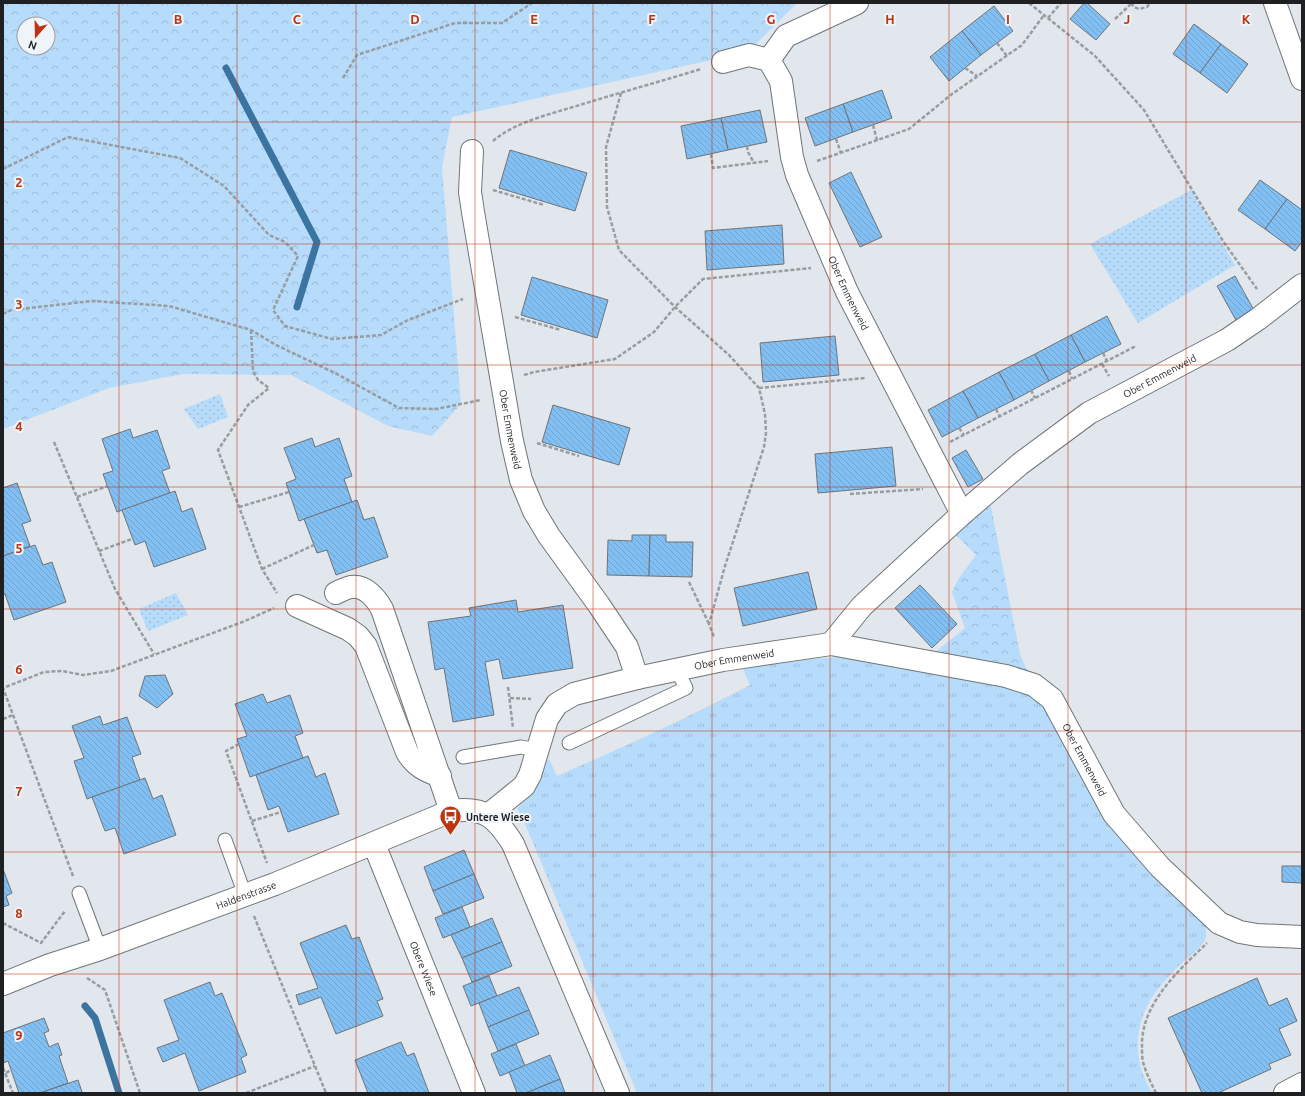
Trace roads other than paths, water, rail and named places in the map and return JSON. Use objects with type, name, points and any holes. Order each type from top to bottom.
[{"type":"street","points":[[723,62],[749,55],[769,60],[786,36],[857,3]]},
{"type":"street","points":[[1275,3],[1302,79]]},
{"type":"street","name":"Ober Emmenweid","points":[[769,60],[782,81],[797,175],[847,292],[962,514]]},
{"type":"street","name":"Ober Emmenweid","points":[[481,147],[470,188],[504,396],[521,480],[534,511],[549,536],[599,605],[627,647],[637,678]]},
{"type":"street","name":"Ober Emmenweid","points":[[831,644],[862,606],[962,514],[1020,464],[1090,413],[1227,340],[1271,310],[1302,285]]},
{"type":"street","points":[[336,593],[350,588],[359,588],[370,593],[379,603],[451,811]]},
{"type":"street","points":[[290,605],[348,629],[363,641],[407,752],[418,766],[440,776]]},
{"type":"street","name":"Ober Emmenweid","points":[[488,815],[524,786],[530,775],[547,719],[557,704],[574,694],[637,678],[723,660],[831,644],[1006,676],[1034,685],[1052,699],[1114,814],[1160,867],[1219,923],[1240,932],[1257,935],[1302,937]]},
{"type":"street","name":"Haldenstrasse","points":[[3,984],[50,965],[248,902],[275,884],[451,811],[476,810],[488,815]]},
{"type":"street","points":[[488,815],[498,822],[513,844],[618,1093]]},
{"type":"street","name":"Obere Wiese","points":[[374,844],[474,1093]]},
{"type":"street","points":[[1285,1093],[1302,1084]]},
{"type":"lane","points":[[568,743],[686,688],[677,670]]},
{"type":"lane","points":[[463,757],[521,747],[537,750]]},
{"type":"lane","points":[[225,840],[248,902]]},
{"type":"lane","points":[[79,893],[100,949]]},
{"type":"waterway","points":[[226,68],[317,242],[297,307]]},
{"type":"waterway","points":[[85,1006],[95,1018],[119,1093]]},
{"type":"place","name":"Untere Wiese","points":[[450,836]]}]
